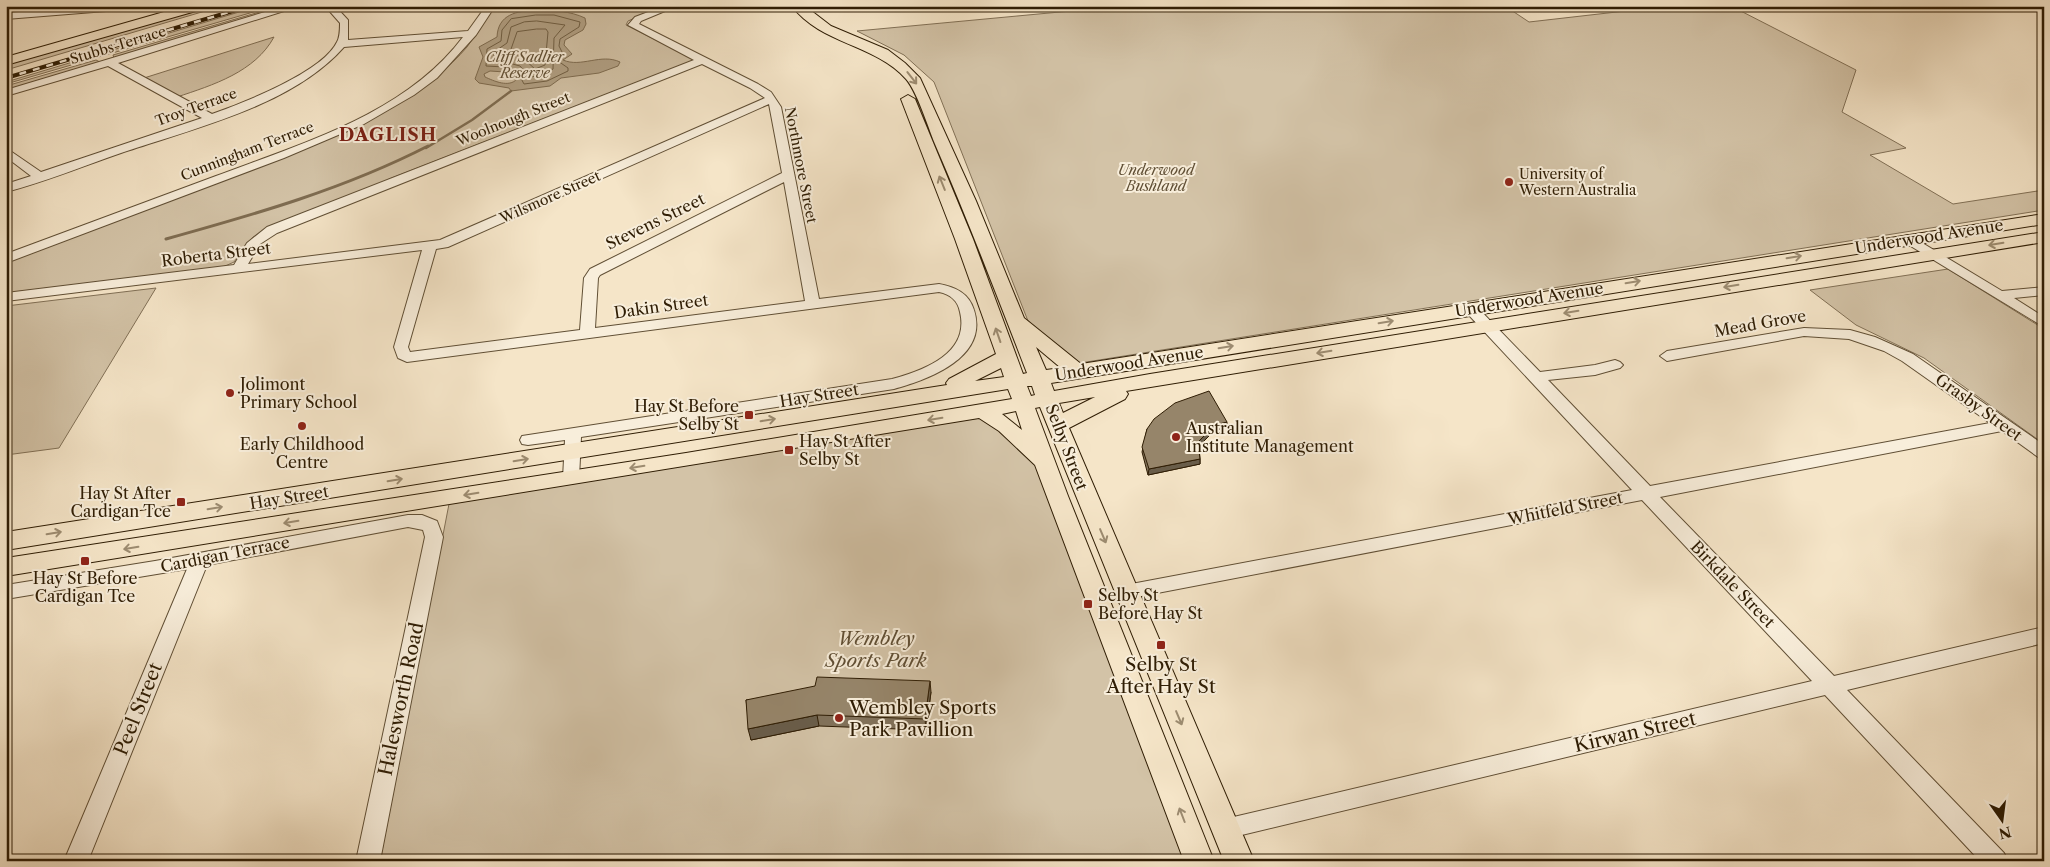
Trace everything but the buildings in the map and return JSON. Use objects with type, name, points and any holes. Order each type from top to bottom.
[{"type":"main road","points":[[6,61],[194,7]]},
{"type":"main road","name":"Selby Street","points":[[793,9],[823,26],[883,53],[902,67],[916,81],[1239,861]]},
{"type":"main road","name":"Selby Street","points":[[793,9],[802,26],[856,48],[886,66],[905,93],[970,255],[1022,402],[1200,861]]},
{"type":"main road","points":[[932,158],[948,156]]},
{"type":"main road","name":"Underwood Avenue","points":[[1015,381],[2044,219]]},
{"type":"main road","name":"Underwood Avenue","points":[[1022,402],[2044,236]]},
{"type":"main road","points":[[970,255],[988,252]]},
{"type":"main road","points":[[1016,320],[1077,371]]},
{"type":"main road","points":[[928,394],[985,369],[1006,357]]},
{"type":"main road","points":[[1058,424],[1085,409],[1150,380]]},
{"type":"main road","name":"Hay Street","points":[[6,541],[573,442],[1015,381]]},
{"type":"main road","name":"Hay Street","points":[[6,567],[983,411],[1022,402]]},
{"type":"main road","points":[[983,411],[1006,426],[1046,464]]},
{"type":"street","points":[[6,16],[131,6]]},
{"type":"street","name":"Stubbs Terrace","points":[[6,92],[296,6]]},
{"type":"street","points":[[329,6],[344,22],[345,29],[341,44],[473,33]]},
{"type":"street","name":"Cunningham Terrace","points":[[6,259],[264,162],[354,124],[416,89],[438,71],[473,33],[491,6]]},
{"type":"street","points":[[654,6],[668,8]]},
{"type":"street","points":[[633,25],[638,19],[668,8]]},
{"type":"street","points":[[6,22],[37,13]]},
{"type":"street","name":"Northmore Street","points":[[633,25],[754,86],[772,99],[776,107],[813,304]]},
{"type":"street","name":"Troy Terrace","points":[[6,188],[257,101],[297,81],[325,62],[341,44]]},
{"type":"street","name":"Woolnough Street","points":[[239,269],[250,247],[257,238],[272,230],[702,60]]},
{"type":"street","points":[[109,62],[210,118]]},
{"type":"street","name":"Wilsmore Street","points":[[430,246],[455,239],[772,99]]},
{"type":"street","points":[[6,152],[40,177]]},
{"type":"street","name":"Stevens Street","points":[[587,333],[591,278],[595,272],[788,175]]},
{"type":"street","points":[[1909,239],[2044,323]]},
{"type":"street","name":"Roberta Street","points":[[6,297],[430,246]]},
{"type":"street","name":"Dakin Street","points":[[430,246],[401,346],[402,355],[407,357],[924,289]]},
{"type":"street","name":"Hay Street","points":[[528,440],[573,442],[894,384],[927,373],[940,367],[960,349],[967,336],[970,318],[965,303],[958,294],[938,288],[924,289]]},
{"type":"street","points":[[2000,295],[2044,291]]},
{"type":"street","name":"Birkdale Street","points":[[1470,308],[1996,861]]},
{"type":"street","name":"Mead Grove","points":[[1667,356],[1719,348],[1769,336],[1827,330],[1852,333],[1874,340],[1914,360]]},
{"type":"street","name":"Grasby Street","points":[[1914,360],[2044,453]]},
{"type":"street","points":[[1536,377],[1595,370],[1615,365]]},
{"type":"street","name":"Whitfeld Street","points":[[1126,592],[2004,425]]},
{"type":"street","points":[[570,478],[573,442]]},
{"type":"street","name":"Cardigan Terrace","points":[[6,592],[408,520],[422,521],[431,526],[434,536]]},
{"type":"street","name":"Halesworth Road","points":[[368,861],[434,536]]},
{"type":"street","name":"Peel Street","points":[[76,861],[201,558]]},
{"type":"street","name":"Kirwan Street","points":[[1226,829],[2044,635]]},
{"type":"green space","points":[[211,6],[222,6],[6,70],[6,64]]},
{"type":"green space","points":[[259,6],[274,6],[6,84],[6,82]]},
{"type":"green space","points":[[280,6],[288,6],[114,58],[113,55]]},
{"type":"green space","name":"Cliff Sadlier Reserve","points":[[495,6],[647,6],[654,10],[628,21],[626,25],[692,58],[692,61],[389,179],[382,184],[266,230],[253,237],[234,262],[223,267],[6,293],[6,261],[317,144],[377,115],[436,77],[453,62],[467,47]]},
{"type":"green space","name":"Underwood Bushland","points":[[1124,6],[1505,6],[1529,22],[1669,6],[1731,6],[1856,70],[1842,112],[1906,148],[1870,155],[1953,204],[2044,190],[2044,210],[1080,363],[1066,358],[1028,321],[934,82],[904,55],[857,31]]},
{"type":"green space","points":[[274,37],[256,59],[232,76],[177,97],[144,78]]},
{"type":"green space","points":[[96,60],[100,62],[6,90],[6,86]]},
{"type":"green space","points":[[1948,269],[2044,329],[2044,444],[1924,358],[1856,325],[1810,290]]},
{"type":"green space","points":[[156,288],[59,448],[6,455],[6,306]]},
{"type":"green space","name":"Wembley Sports Park","points":[[982,418],[1032,456],[1188,861],[380,861],[449,504]]},
{"type":"water","points":[[529,11],[561,11],[585,18],[586,24],[583,30],[565,40],[564,45],[572,54],[563,60],[577,62],[606,59],[620,62],[618,66],[599,73],[561,78],[550,86],[511,91],[509,88],[479,83],[475,79],[483,57],[479,47],[497,37],[501,23],[510,15]],"holes":[[[490,71],[505,72],[517,79],[514,82],[501,83],[485,77],[484,74]]]},
{"type":"waterway","points":[[426,148],[472,120],[511,91]]},
{"type":"waterway","points":[[166,239],[266,210],[332,188],[428,146]]},
{"type":"railway","points":[[6,78],[250,6]]},
{"type":"place","name":"University of Western Australia","points":[[1509,182]]},
{"type":"place","name":"Jolimont Primary School","points":[[230,393]]},
{"type":"place","name":"Hay St Before Selby St","points":[[749,415]]},
{"type":"place","name":"Early Childhood Centre","points":[[302,426]]},
{"type":"place","name":"Australian Institute Management","points":[[1176,437]]},
{"type":"place","name":"Hay St After Selby St","points":[[789,450]]},
{"type":"place","name":"Hay St After Cardigan Tce","points":[[181,502]]},
{"type":"place","name":"Hay St Before Cardigan Tce","points":[[85,561]]},
{"type":"place","name":"Selby St Before Hay St","points":[[1088,604]]},
{"type":"place","name":"Selby St After Hay St","points":[[1161,645]]},
{"type":"place","name":"Wembley Sports Park Pavillion","points":[[839,718]]},
{"type":"district","name":"DAGLISH","points":[[388,135]]}]
